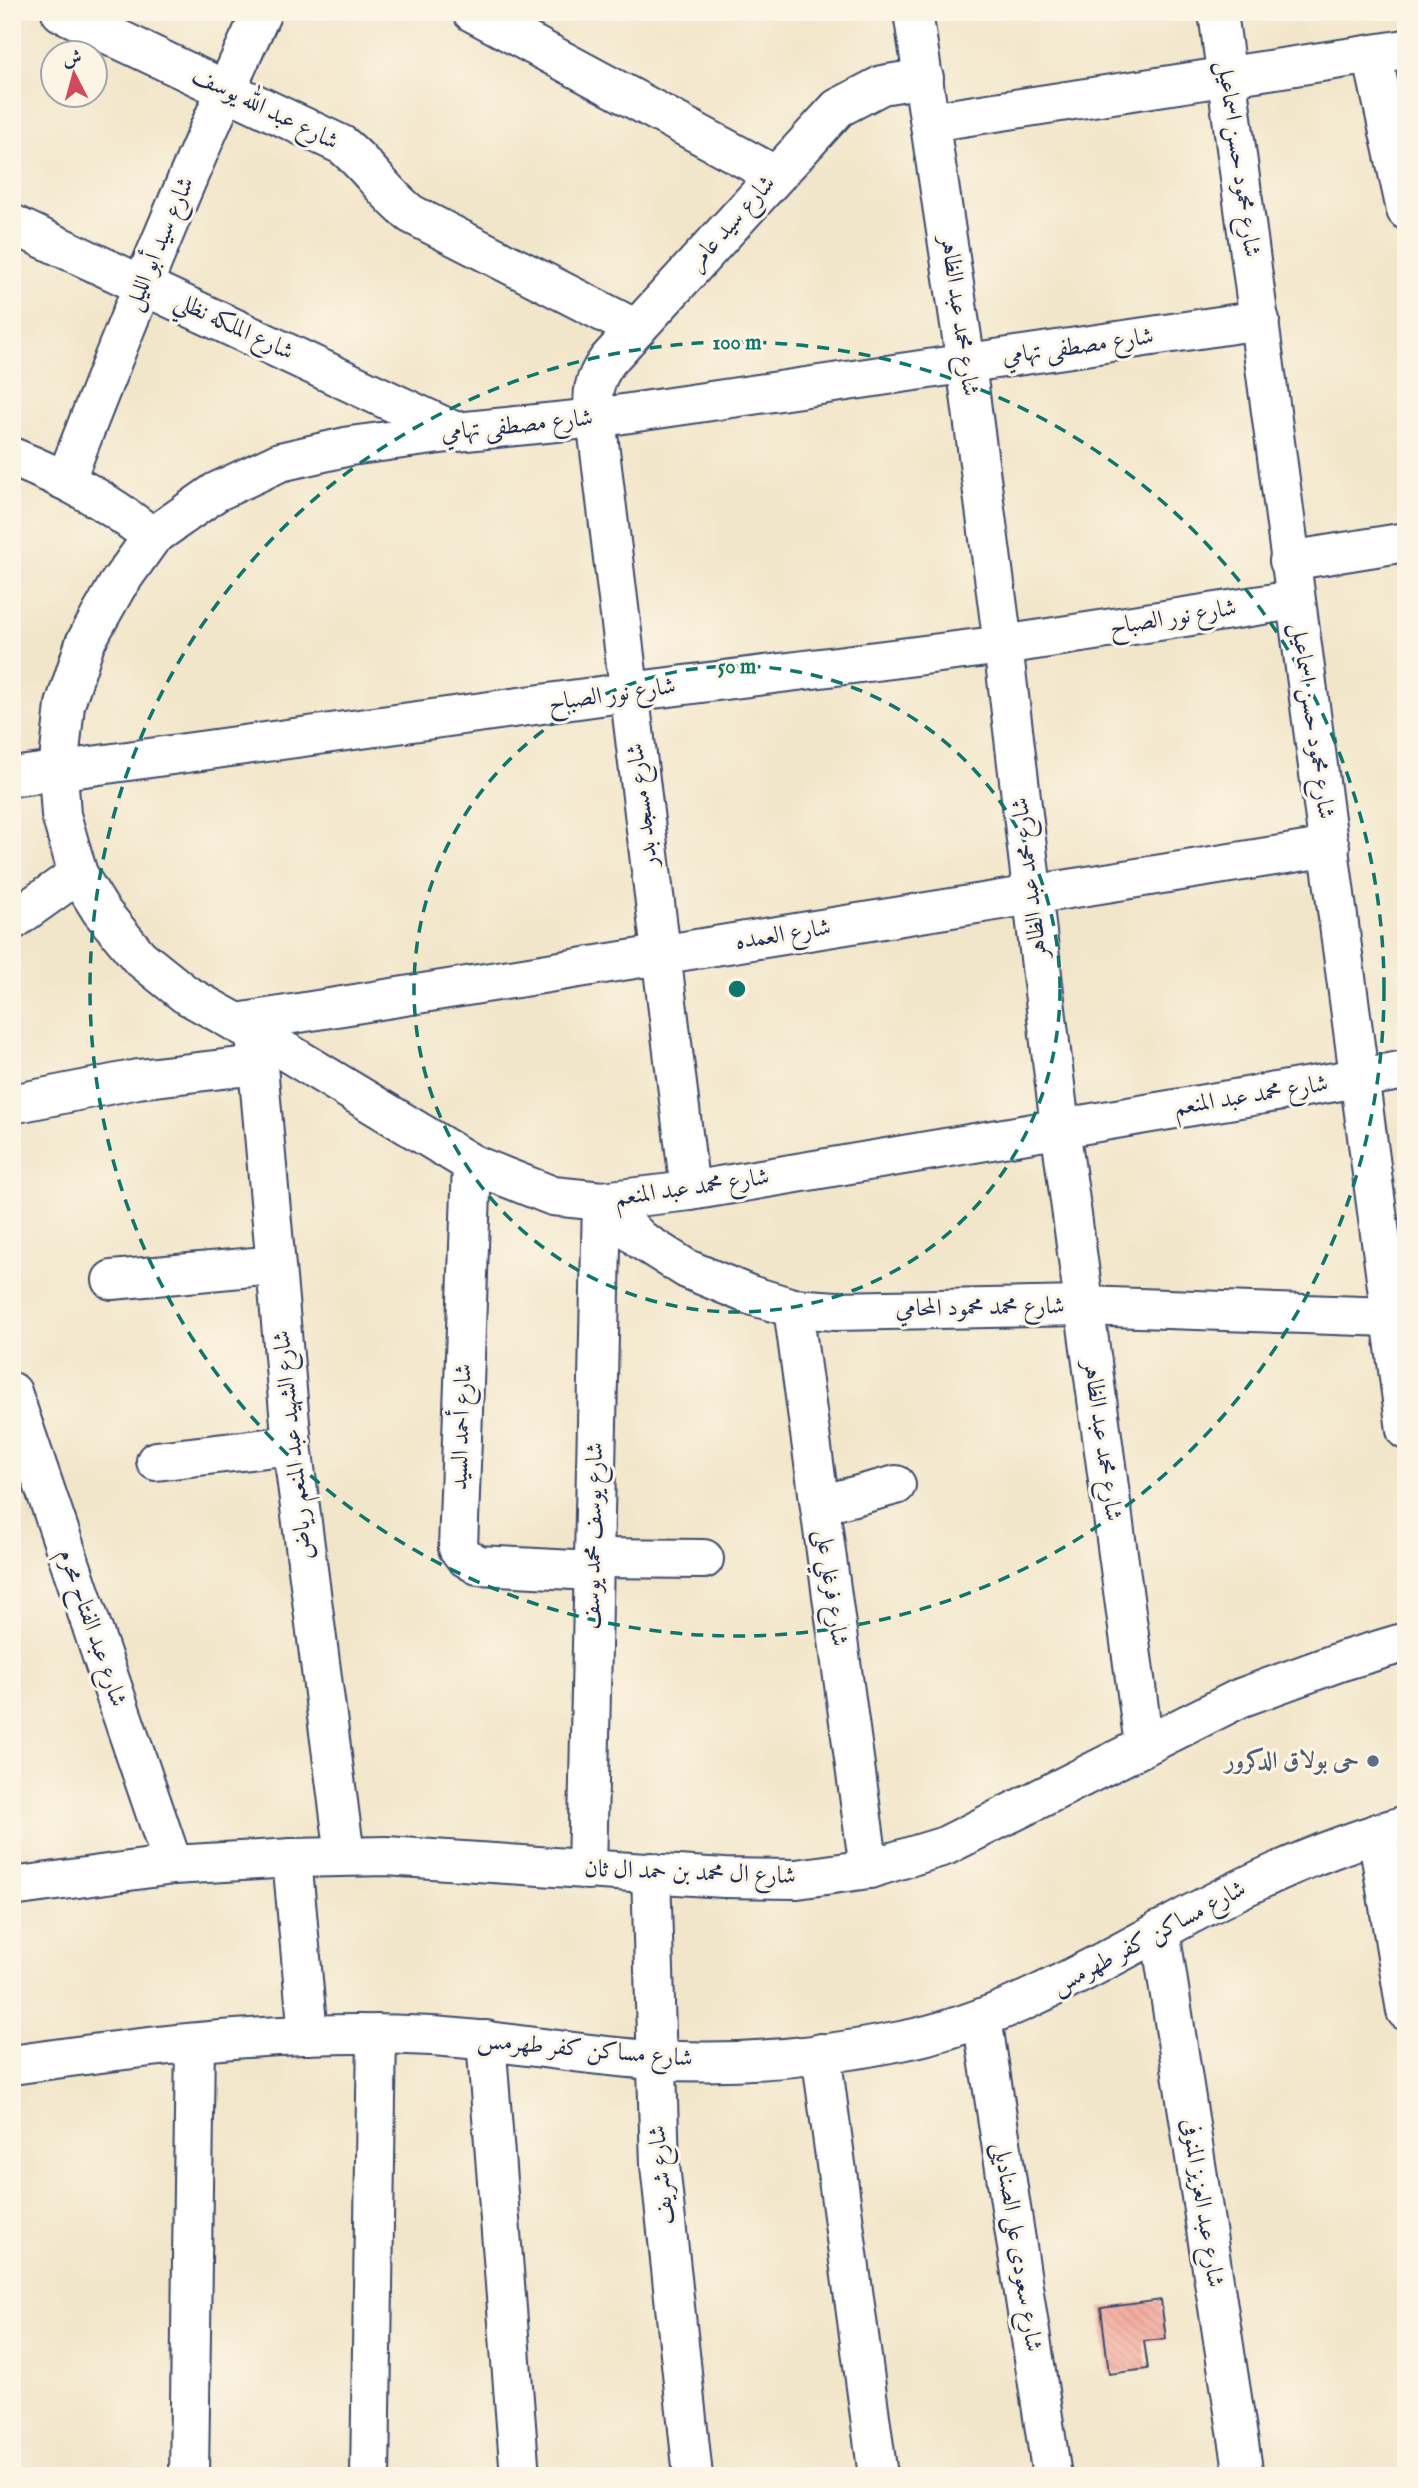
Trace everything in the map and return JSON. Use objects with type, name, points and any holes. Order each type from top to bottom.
[{"type":"street","name":"شارع عبد الله يوسف","points":[[61,12],[342,145],[368,168],[393,200],[411,214],[636,329]]},
{"type":"street","name":"شارع سيد أبو الليل","points":[[66,479],[142,283],[262,12]]},
{"type":"street","points":[[472,12],[775,175]]},
{"type":"street","name":"شارع محمد عبد الظاهر","points":[[914,12],[966,364],[1003,645],[1060,1127],[1143,1745]]},
{"type":"street","name":"شارع محمود حسن اسماعيل","points":[[1218,12],[1406,1430]]},
{"type":"street","points":[[930,122],[1389,51],[1406,210]]},
{"type":"street","name":"شارع سيد عامر","points":[[596,418],[592,403],[593,387],[598,373],[838,108],[883,85],[924,78]]},
{"type":"street","name":"شارع الملكه نظلي","points":[[12,224],[456,432]]},
{"type":"street","name":"شارع مصطفى تهامي","points":[[78,874],[61,815],[58,771],[65,705],[85,643],[117,586],[152,537],[216,492],[280,462],[350,446],[596,418],[1260,320]]},
{"type":"street","name":"شارع مسجد بدر","points":[[596,418],[690,1191]]},
{"type":"street","points":[[12,457],[66,479],[125,516],[152,537]]},
{"type":"street","points":[[1289,561],[1406,542]]},
{"type":"street","name":"شارع نور الصباح","points":[[12,777],[629,692],[1003,645],[1294,600]]},
{"type":"street","name":"شارع العمده","points":[[12,1104],[138,1079],[249,1041],[661,955],[1330,847]]},
{"type":"street","points":[[12,922],[78,874]]},
{"type":"street","name":"شارع محمد عبد المنعم","points":[[78,874],[101,911],[139,957],[249,1041],[472,1164],[553,1196],[601,1201],[690,1191],[1406,1070]]},
{"type":"street","name":"شارع الشهيد عبد المنعم رياض","points":[[249,1041],[275,1265],[292,1445],[345,1856]]},
{"type":"street","name":"شارع أحمد السيد","points":[[472,1164],[458,1548],[465,1557],[478,1565],[593,1564]]},
{"type":"street","name":"شارع محمد محمود المحامي","points":[[601,1201],[641,1240],[687,1269],[750,1295],[793,1308],[836,1311],[1083,1306],[1390,1317]]},
{"type":"street","name":"شارع يوسف محمد يوسف","points":[[587,1870],[601,1201]]},
{"type":"street","points":[[112,1280],[275,1265]]},
{"type":"street","name":"شارع فرغلي على","points":[[793,1308],[869,1869]]},
{"type":"street","name":"شارع عبد الفتاح محرم","points":[[12,1392],[173,1865]]},
{"type":"street","points":[[156,1461],[292,1445]]},
{"type":"street","points":[[820,1505],[896,1485]]},
{"type":"street","points":[[593,1564],[704,1559]]},
{"type":"street","name":"شارع ال محمد بن حمد ال ثان","points":[[12,1887],[173,1865],[345,1856],[724,1878],[797,1879],[869,1869],[945,1846],[1240,1698],[1342,1661],[1406,1642]]},
{"type":"street","points":[[1391,1829],[1406,2011]]},
{"type":"street","name":"شارع مساكن كفر طهرمس","points":[[12,2065],[195,2043],[308,2035],[377,2034],[486,2040],[655,2060],[731,2060],[821,2053],[903,2041],[982,2018],[1044,1993],[1234,1892],[1391,1829]]},
{"type":"street","points":[[292,1858],[308,2035]]},
{"type":"street","name":"شارع شريف","points":[[651,1872],[660,2165],[693,2476]]},
{"type":"street","name":"شارع عبد العزيز المنوفى","points":[[1160,1930],[1244,2476]]},
{"type":"street","name":"شارع سعودى على الصناديلى","points":[[982,2018],[1052,2476]]},
{"type":"street","points":[[370,2476],[377,2034]]},
{"type":"street","points":[[486,2040],[520,2476]]},
{"type":"street","points":[[190,2476],[195,2043]]},
{"type":"street","points":[[821,2053],[878,2476]]},
{"type":"building","points":[[1161,2300],[1166,2339],[1144,2341],[1148,2369],[1109,2374],[1101,2308]]},
{"type":"place","name":"حى بولاق الدكرور","points":[[1373,1761]]}]
